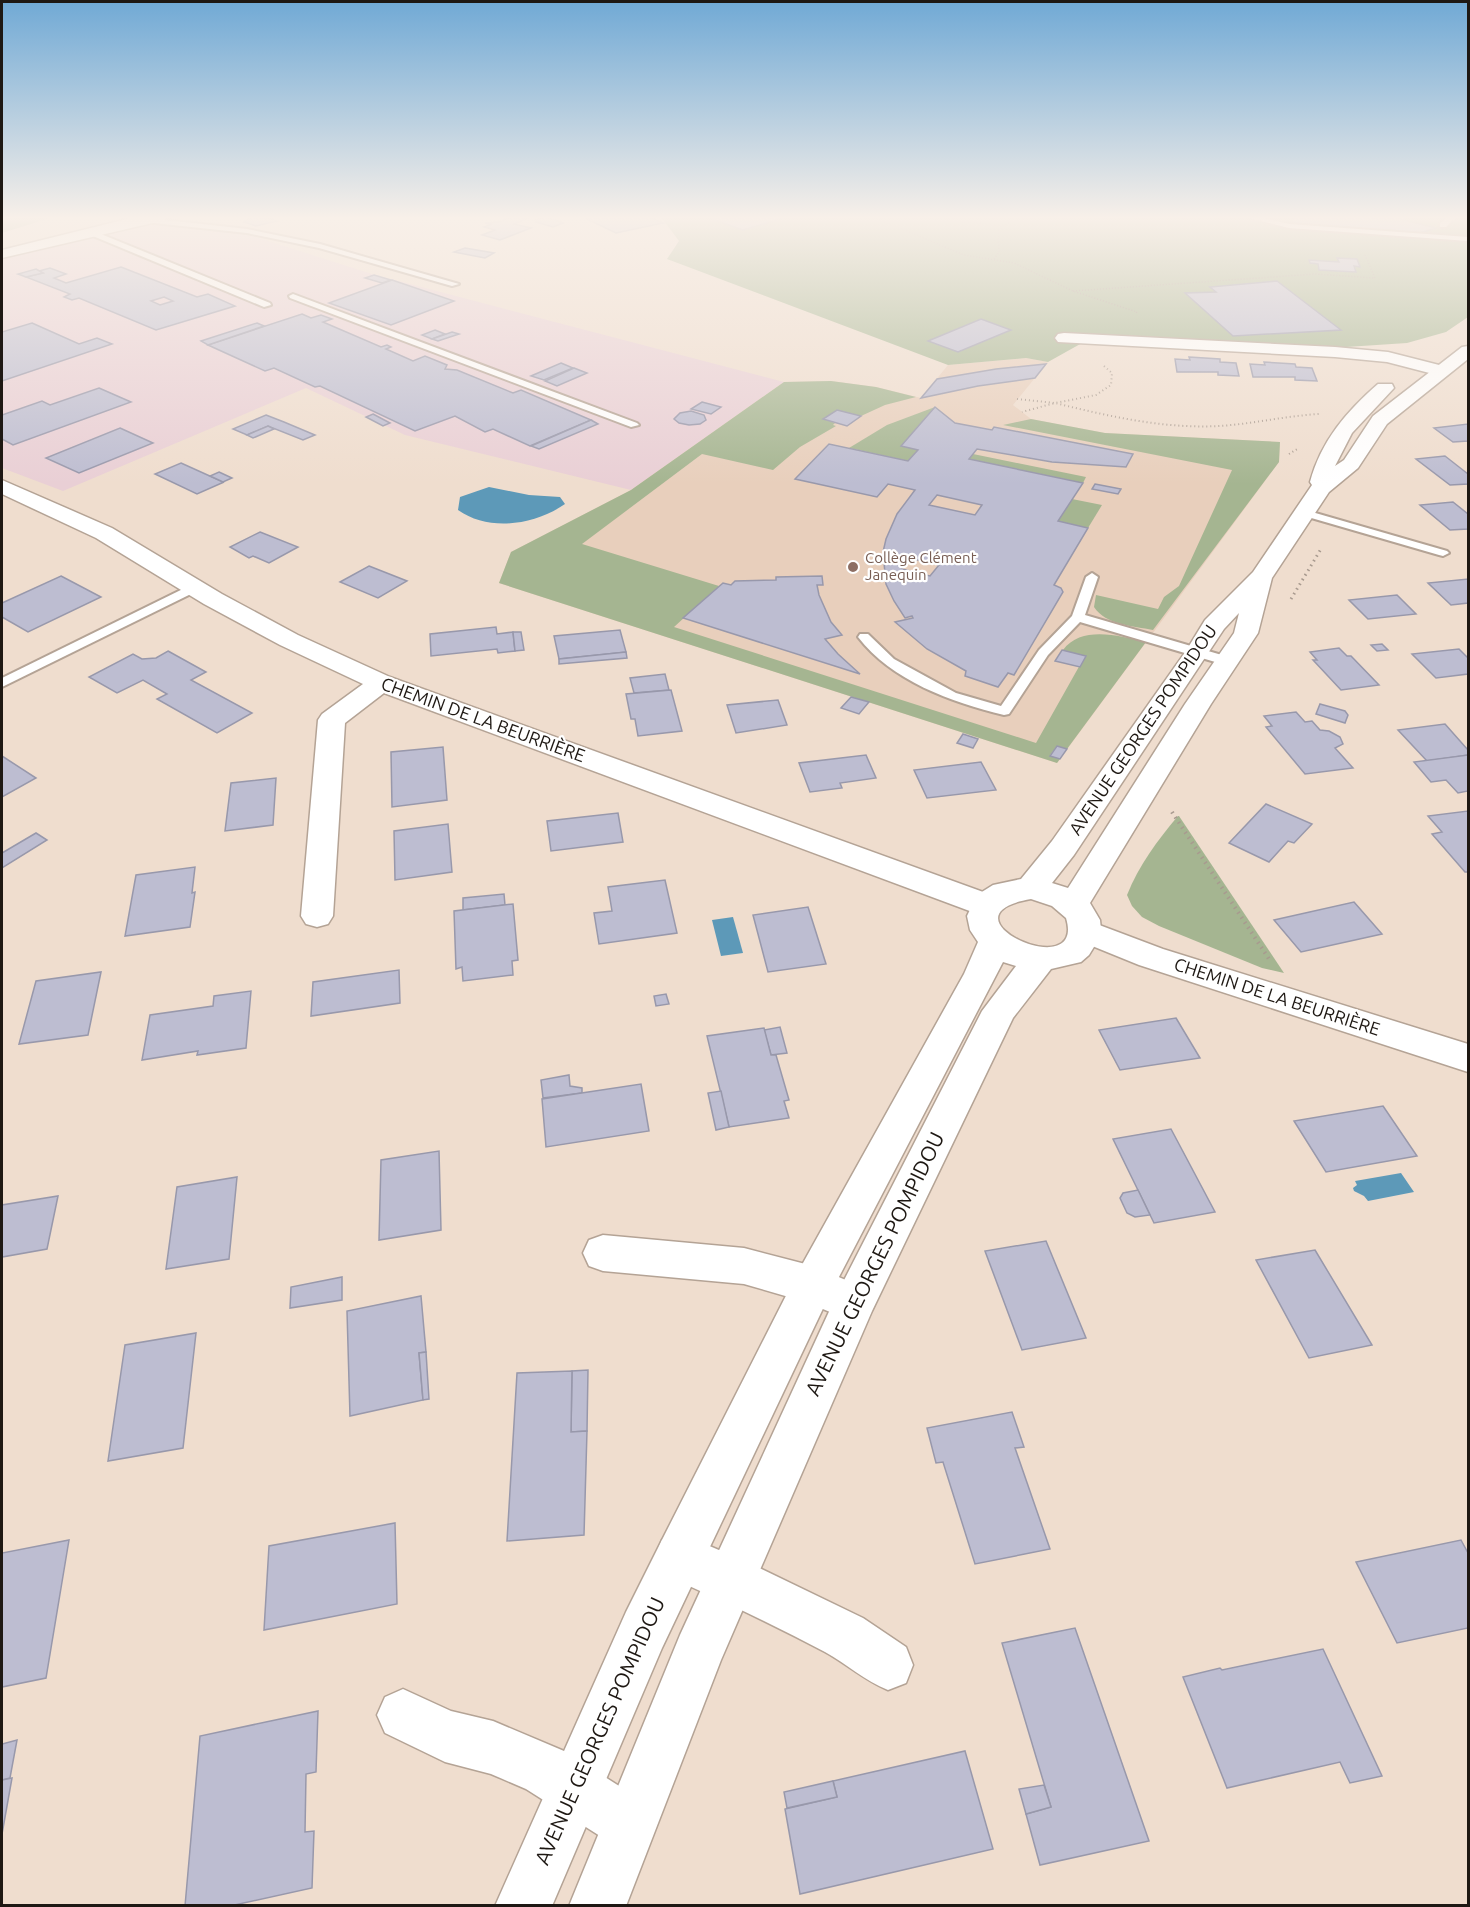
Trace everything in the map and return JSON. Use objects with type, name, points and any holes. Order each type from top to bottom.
[{"type":"street","name":"AVENUE GEORGES POMPIDOU","points":[[1321,488],[1327,462],[1347,426],[1384,389],[1468,332]]},
{"type":"street","points":[[1072,338],[1380,356],[1441,371]]},
{"type":"street","name":"AVENUE GEORGES POMPIDOU","points":[[1031,888],[1063,848],[1198,652],[1214,625],[1261,577],[1321,488],[1351,464],[1380,420],[1468,351]]},
{"type":"street","name":"CHEMIN DE LA BEURRIÈRE","points":[[6,491],[104,533],[193,588],[289,640],[381,683],[990,924]]},
{"type":"street","name":"AVENUE GEORGES POMPIDOU","points":[[990,924],[1007,951],[1023,958],[1040,960],[1063,957],[1079,946],[1080,918],[1227,661],[1246,633],[1261,577]]},
{"type":"street","points":[[317,916],[332,720],[381,683]]},
{"type":"street","points":[[990,924],[997,895],[1031,888],[1047,891],[1080,918]]},
{"type":"street","name":"CHEMIN DE LA BEURRIÈRE","points":[[1080,918],[1151,957],[1468,1058]]},
{"type":"street","name":"AVENUE GEORGES POMPIDOU","points":[[523,1905],[644,1630],[679,1557],[813,1285],[981,974],[990,924]]},
{"type":"street","name":"AVENUE GEORGES POMPIDOU","points":[[597,1905],[730,1579],[854,1303],[999,1011],[1040,960]]},
{"type":"street","points":[[603,1253],[744,1266],[813,1285],[854,1303]]},
{"type":"street","points":[[679,1557],[730,1579],[845,1636],[888,1665]]},
{"type":"street","points":[[403,1715],[445,1736],[493,1748],[544,1770],[630,1824]]},
{"type":"lane","points":[[319,306],[634,425]]},
{"type":"lane","points":[[1305,513],[1443,552]]},
{"type":"lane","points":[[864,637],[889,663],[951,696],[1004,711],[1043,653],[1078,617],[1092,577]]},
{"type":"lane","points":[[2,683],[193,588]]},
{"type":"lane","points":[[1078,617],[1227,661]]},
{"type":"path","points":[[1072,338],[1095,335],[1111,323],[1137,312],[1119,306]]},
{"type":"path","points":[[1022,412],[1096,395],[1112,385],[1112,373],[1072,338]]},
{"type":"path","points":[[1017,399],[1055,403],[1135,420],[1197,426],[1245,424],[1313,414]]},
{"type":"path","points":[[1172,812],[1275,968]]},
{"type":"shaded area","points":[[2,306],[494,306],[784,382],[631,490],[405,435],[306,388],[63,491],[2,468]]},
{"type":"shaded area","name":"Collège Clément Janequin","points":[[1026,358],[1048,362],[1013,405],[1031,419],[1105,433],[1280,442],[1279,462],[1057,763],[499,583],[511,552],[631,490],[784,382],[831,381],[876,387],[921,398],[948,365]]},
{"type":"green space","points":[[792,306],[1468,306],[1468,317],[1446,332],[1407,343],[1331,348],[1082,343],[1048,362],[1026,358],[948,365]]},
{"type":"green space","points":[[831,381],[876,387],[916,397],[885,405],[861,416],[837,410],[824,419],[835,423],[833,425],[836,426],[800,447],[773,470],[702,454],[582,544],[719,586],[674,627],[1036,743],[1085,656],[1063,650],[1071,642],[1080,637],[1102,634],[1146,642],[1067,749],[1057,746],[1050,755],[1060,759],[1057,763],[499,583],[511,552],[631,490],[784,382]]},
{"type":"green space","points":[[935,407],[918,450],[908,461],[849,448],[887,425]]},
{"type":"green space","points":[[1031,419],[1105,433],[1280,442],[1279,462],[1153,630],[1120,624],[1105,618],[1094,607],[1096,595],[1158,609],[1164,597],[1179,586],[1232,470],[1003,425]]},
{"type":"green space","points":[[973,454],[1086,477],[1083,483],[969,459]]},
{"type":"green space","points":[[1072,499],[1102,505],[1088,528],[1058,521]]},
{"type":"green space","points":[[1178,816],[1284,973],[1262,968],[1159,926],[1142,917],[1132,906],[1127,895],[1137,874],[1156,844]]},
{"type":"water","points":[[489,487],[529,495],[560,497],[565,504],[540,517],[512,523],[484,521],[458,510],[460,497]]},
{"type":"water","points":[[733,917],[743,953],[721,956],[712,920]]},
{"type":"water","points":[[1401,1173],[1414,1192],[1368,1201],[1354,1191],[1353,1188],[1357,1185],[1355,1181]]},
{"type":"building","points":[[98,306],[235,306],[156,330]]},
{"type":"building","points":[[337,306],[441,306],[391,325]]},
{"type":"building","points":[[1200,306],[1310,306],[1341,330],[1233,336]]},
{"type":"building","points":[[302,314],[311,318],[321,315],[332,319],[323,322],[381,347],[387,345],[391,347],[386,349],[413,361],[425,356],[447,365],[445,369],[457,370],[513,393],[521,390],[591,420],[530,446],[493,429],[485,432],[455,416],[415,431],[320,386],[315,387],[274,368],[265,371],[208,345]]},
{"type":"building","points":[[981,319],[1011,330],[958,352],[928,341]]},
{"type":"building","points":[[32,323],[79,344],[97,338],[112,344],[2,381],[2,332]]},
{"type":"building","points":[[257,323],[264,326],[208,345],[201,341]]},
{"type":"building","points":[[435,330],[445,334],[432,339],[422,335]]},
{"type":"building","points":[[452,332],[459,334],[438,341],[432,339]]},
{"type":"building","points":[[1189,357],[1220,359],[1220,362],[1236,363],[1239,376],[1218,375],[1218,372],[1177,372],[1175,359],[1190,360]]},
{"type":"building","points":[[1264,362],[1295,364],[1296,367],[1312,368],[1317,381],[1295,380],[1295,377],[1253,377],[1250,364],[1265,365]]},
{"type":"building","points":[[561,363],[573,368],[544,380],[531,376]]},
{"type":"building","points":[[1046,364],[1035,378],[978,386],[921,398],[937,379],[996,369]]},
{"type":"building","points":[[574,368],[587,373],[557,386],[545,381]]},
{"type":"building","points":[[99,388],[131,402],[13,445],[2,439],[2,415],[42,401],[50,405]]},
{"type":"building","points":[[702,402],[721,407],[711,414],[691,409]]},
{"type":"building","points":[[935,407],[955,423],[992,430],[994,427],[1133,454],[1126,467],[1052,462],[977,449],[969,459],[1083,483],[1058,521],[1088,528],[1054,585],[1061,588],[1063,592],[1014,675],[1008,673],[998,687],[965,676],[966,671],[927,649],[895,622],[913,618],[912,616],[905,618],[886,584],[883,552],[897,514],[915,490],[888,484],[877,497],[795,479],[829,444],[908,461],[918,450],[901,446]],"holes":[[[937,495],[982,505],[975,515],[929,505]],[[901,556],[939,565],[930,576],[902,569]]]},
{"type":"building","points":[[837,410],[861,416],[847,426],[823,419]]},
{"type":"building","points":[[691,411],[704,415],[706,420],[700,424],[689,425],[679,423],[674,419],[680,413]]},
{"type":"building","points":[[373,414],[390,423],[383,426],[366,417]]},
{"type":"building","points":[[266,415],[315,435],[303,440],[268,426],[247,435],[233,429]]},
{"type":"building","points":[[591,420],[598,424],[539,449],[531,446]]},
{"type":"building","points":[[1468,424],[1468,441],[1453,442],[1434,428]]},
{"type":"building","points":[[268,426],[274,429],[253,438],[247,435]]},
{"type":"building","points":[[120,428],[153,443],[79,473],[46,458]]},
{"type":"building","points":[[1445,456],[1468,474],[1468,484],[1450,485],[1416,459]]},
{"type":"building","points":[[181,463],[224,482],[197,494],[155,474]]},
{"type":"building","points":[[219,472],[232,478],[223,482],[210,476]]},
{"type":"building","points":[[1095,484],[1121,489],[1118,494],[1092,489]]},
{"type":"building","points":[[1453,502],[1468,514],[1468,529],[1450,530],[1420,505]]},
{"type":"building","points":[[260,532],[298,547],[269,563],[253,556],[249,558],[230,547]]},
{"type":"building","points":[[369,566],[407,581],[378,598],[340,582]]},
{"type":"building","points":[[61,576],[101,597],[28,632],[2,617],[2,603]]},
{"type":"building","points":[[822,576],[823,585],[817,585],[819,595],[831,622],[842,635],[825,639],[860,674],[683,618],[723,583],[731,585],[735,581]]},
{"type":"building","points":[[1468,579],[1468,603],[1451,605],[1428,583]]},
{"type":"building","points":[[1397,595],[1416,614],[1368,619],[1349,600]]},
{"type":"building","points":[[496,627],[497,634],[513,632],[515,651],[498,653],[497,649],[431,656],[430,634]]},
{"type":"building","points":[[620,630],[626,652],[559,659],[554,636]]},
{"type":"building","points":[[513,632],[521,632],[524,650],[515,651]]},
{"type":"building","points":[[1382,644],[1388,650],[1377,651],[1371,645]]},
{"type":"building","points":[[1339,648],[1347,656],[1351,656],[1379,685],[1341,690],[1313,660],[1317,660],[1310,652]]},
{"type":"building","points":[[1459,649],[1468,658],[1468,674],[1436,678],[1412,654]]},
{"type":"building","points":[[1062,650],[1086,656],[1080,667],[1055,661]]},
{"type":"building","points":[[168,651],[206,672],[191,680],[252,713],[217,733],[157,699],[167,694],[143,680],[117,693],[89,677],[133,654],[142,659],[156,658]]},
{"type":"building","points":[[626,652],[627,658],[559,664],[559,659]]},
{"type":"building","points":[[665,674],[669,690],[634,693],[630,678]]},
{"type":"building","points":[[671,690],[682,731],[638,736],[635,719],[631,719],[626,694]]},
{"type":"building","points":[[851,697],[869,702],[859,714],[841,708]]},
{"type":"building","points":[[778,700],[787,725],[736,733],[727,705]]},
{"type":"building","points":[[1320,704],[1345,711],[1348,715],[1345,723],[1316,714]]},
{"type":"building","points":[[1296,712],[1305,722],[1312,721],[1320,730],[1329,731],[1340,737],[1343,744],[1335,748],[1353,768],[1305,774],[1266,727],[1272,726],[1264,716]]},
{"type":"building","points":[[1445,724],[1468,750],[1468,755],[1427,761],[1398,730]]},
{"type":"building","points":[[963,734],[978,739],[973,748],[957,743]]},
{"type":"building","points":[[1057,746],[1067,749],[1060,759],[1050,756]]},
{"type":"building","points":[[443,747],[447,800],[392,807],[391,752]]},
{"type":"building","points":[[866,755],[876,778],[840,783],[842,788],[810,792],[799,763]]},
{"type":"building","points":[[1468,755],[1468,791],[1458,793],[1446,780],[1431,782],[1414,762]]},
{"type":"building","points":[[2,756],[36,778],[2,797]]},
{"type":"building","points":[[981,762],[996,790],[927,798],[914,770]]},
{"type":"building","points":[[276,778],[273,825],[225,831],[231,783]]},
{"type":"building","points":[[1266,804],[1312,824],[1294,843],[1288,841],[1269,862],[1229,843]]},
{"type":"building","points":[[1468,811],[1468,872],[1465,872],[1432,834],[1442,832],[1428,816]]},
{"type":"building","points":[[618,813],[623,842],[551,851],[547,821]]},
{"type":"building","points":[[448,824],[452,872],[395,880],[394,831]]},
{"type":"building","points":[[36,833],[47,840],[2,868],[2,853]]},
{"type":"building","points":[[195,867],[192,893],[195,892],[190,927],[125,936],[136,875]]},
{"type":"building","points":[[665,880],[677,933],[599,944],[594,913],[612,911],[608,887]]},
{"type":"building","points":[[504,894],[505,905],[463,910],[463,898]]},
{"type":"building","points":[[1354,902],[1382,934],[1301,952],[1274,920]]},
{"type":"building","points":[[513,904],[518,960],[512,961],[513,975],[463,981],[462,967],[456,969],[454,911]]},
{"type":"building","points":[[808,907],[826,964],[768,972],[753,915]]},
{"type":"building","points":[[399,970],[400,1003],[311,1016],[313,982]]},
{"type":"building","points":[[101,972],[88,1035],[19,1044],[36,981]]},
{"type":"building","points":[[251,991],[246,1048],[197,1055],[198,1051],[142,1060],[150,1015],[213,1006],[214,996]]},
{"type":"building","points":[[666,994],[669,1004],[656,1006],[654,996]]},
{"type":"building","points":[[1176,1018],[1200,1058],[1120,1070],[1099,1030]]},
{"type":"building","points":[[780,1027],[787,1053],[771,1055],[764,1030]]},
{"type":"building","points":[[764,1028],[771,1055],[776,1055],[789,1100],[784,1101],[789,1118],[729,1127],[707,1036]]},
{"type":"building","points":[[569,1075],[570,1086],[582,1088],[582,1093],[543,1098],[541,1080]]},
{"type":"building","points":[[641,1084],[649,1131],[546,1147],[542,1099]]},
{"type":"building","points":[[721,1091],[729,1127],[716,1130],[708,1093]]},
{"type":"building","points":[[1383,1106],[1417,1156],[1326,1172],[1294,1121]]},
{"type":"building","points":[[1171,1129],[1215,1212],[1154,1223],[1113,1139]]},
{"type":"building","points":[[439,1151],[441,1230],[379,1240],[381,1160]]},
{"type":"building","points":[[237,1177],[229,1259],[166,1269],[177,1187]]},
{"type":"building","points":[[1138,1190],[1150,1215],[1135,1217],[1127,1213],[1120,1198],[1123,1193]]},
{"type":"building","points":[[58,1196],[47,1249],[2,1257],[2,1205]]},
{"type":"building","points":[[1046,1241],[1086,1338],[1022,1350],[985,1251]]},
{"type":"building","points":[[1315,1250],[1372,1345],[1309,1358],[1256,1260]]},
{"type":"building","points":[[342,1277],[342,1300],[290,1308],[291,1287]]},
{"type":"building","points":[[421,1296],[426,1352],[419,1353],[423,1400],[350,1416],[347,1311]]},
{"type":"building","points":[[196,1333],[183,1448],[108,1461],[125,1345]]},
{"type":"building","points":[[426,1352],[429,1399],[423,1400],[419,1353]]},
{"type":"building","points":[[588,1370],[587,1431],[571,1432],[572,1371]]},
{"type":"building","points":[[572,1371],[571,1432],[587,1431],[584,1535],[507,1541],[517,1373]]},
{"type":"building","points":[[1012,1412],[1024,1447],[1015,1448],[1050,1549],[975,1564],[943,1462],[936,1463],[927,1428]]},
{"type":"building","points":[[395,1523],[397,1604],[264,1630],[269,1546]]},
{"type":"building","points":[[69,1540],[46,1678],[2,1687],[2,1553]]},
{"type":"building","points":[[1461,1540],[1468,1553],[1468,1628],[1397,1643],[1356,1562]]},
{"type":"building","points":[[1075,1628],[1149,1841],[1040,1865],[1026,1814],[1051,1807],[1002,1643]]},
{"type":"building","points":[[1323,1649],[1382,1776],[1350,1783],[1340,1762],[1227,1788],[1183,1677]]},
{"type":"building","points":[[318,1711],[316,1772],[306,1774],[305,1832],[314,1831],[312,1888],[230,1906],[185,1906],[200,1736]]},
{"type":"building","points":[[17,1740],[10,1778],[2,1780],[2,1744]]},
{"type":"building","points":[[965,1751],[993,1849],[800,1894],[785,1809],[837,1797],[833,1781]]},
{"type":"building","points":[[12,1778],[2,1834],[2,1780]]},
{"type":"building","points":[[833,1781],[837,1797],[787,1808],[784,1792]]},
{"type":"building","points":[[1044,1785],[1051,1807],[1026,1814],[1019,1789]]},
{"type":"place","name":"Collège Clément Janequin","points":[[853,567]]}]
